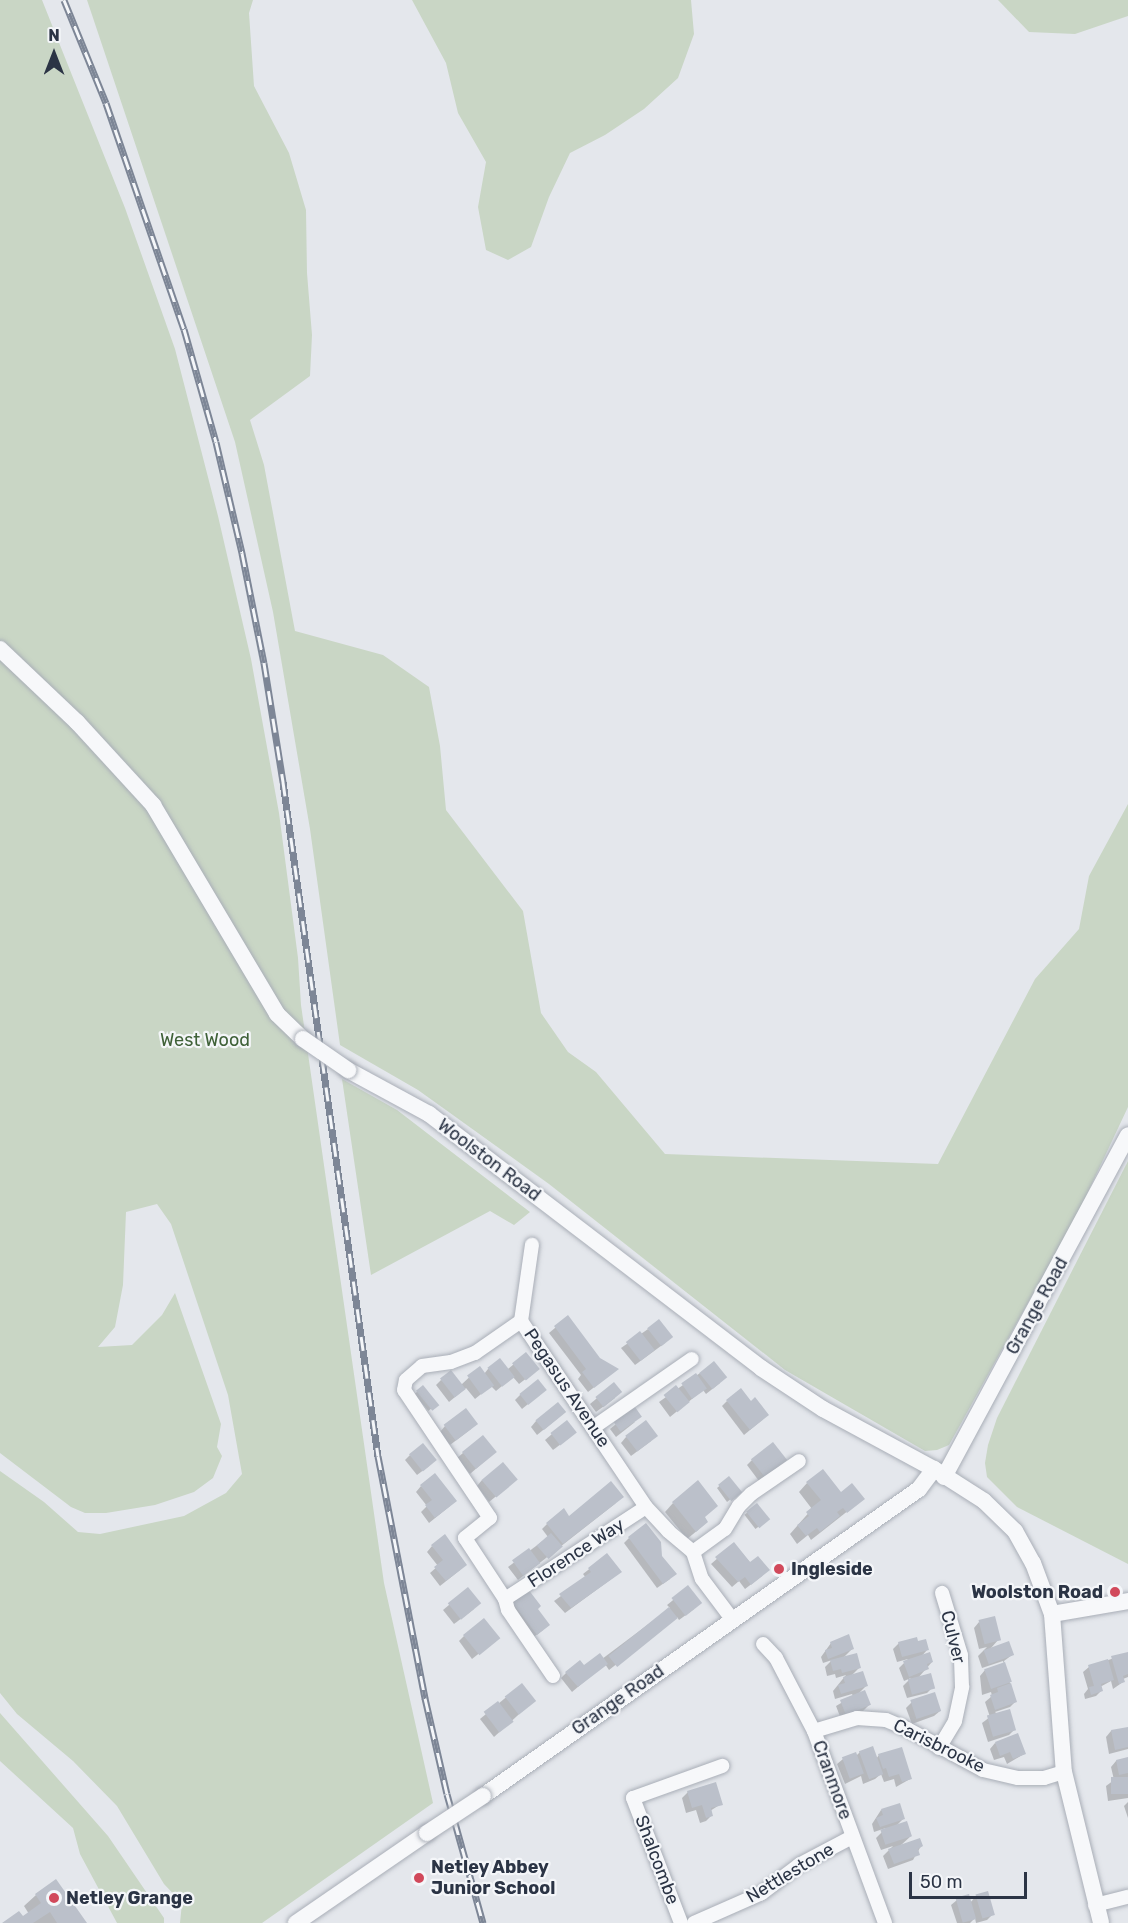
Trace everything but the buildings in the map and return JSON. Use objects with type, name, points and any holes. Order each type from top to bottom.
[{"type":"street","name":"Woolston Road","points":[[0,649],[77,722],[153,805],[277,1014],[303,1039],[348,1070],[429,1114],[761,1368],[823,1409],[939,1473]]},
{"type":"street","name":"Grange Road","points":[[296,1923],[483,1796],[939,1473],[1128,1135]]},
{"type":"street","points":[[521,1321],[532,1245]]},
{"type":"street","name":"Pegasus Avenue","points":[[553,1676],[508,1610],[505,1599],[465,1538],[490,1518],[404,1390],[406,1380],[422,1366],[451,1362],[475,1353],[521,1321],[594,1426],[646,1507],[668,1531],[693,1552]]},
{"type":"street","points":[[594,1426],[692,1359]]},
{"type":"street","points":[[732,1619],[702,1579],[693,1552],[725,1528],[739,1506],[751,1494],[799,1461]]},
{"type":"street","points":[[939,1473],[984,1502],[1015,1531],[1034,1563],[1052,1614],[1065,1772],[1101,1923]]},
{"type":"street","name":"Florence Way","points":[[505,1599],[646,1507]]},
{"type":"street","name":"Culver","points":[[939,1748],[955,1721],[962,1687],[961,1655],[942,1593]]},
{"type":"street","points":[[1052,1614],[1128,1601]]},
{"type":"street","name":"Cranmore","points":[[763,1644],[776,1658],[814,1731],[885,1923]]},
{"type":"street","name":"Carisbrooke","points":[[814,1731],[857,1718],[886,1720],[983,1770],[1018,1778],[1044,1778],[1065,1772]]},
{"type":"street","name":"Shalcombe","points":[[681,1923],[633,1798],[723,1766]]},
{"type":"street","name":"Nettlestone","points":[[694,1923],[762,1893],[799,1865],[852,1837]]},
{"type":"street","points":[[1095,1905],[1128,1897]]},
{"type":"green space","name":"West Wood","points":[[0,0],[42,0],[125,208],[175,349],[218,516],[251,659],[279,813],[298,958],[301,1005],[384,1583],[433,1803],[262,1923],[180,1923],[182,1903],[164,1884],[117,1806],[73,1761],[17,1714],[0,1693],[0,1471],[44,1502],[78,1532],[100,1534],[184,1516],[226,1493],[242,1474],[228,1395],[171,1224],[157,1204],[126,1212],[123,1285],[115,1327],[98,1347],[132,1345],[162,1315],[175,1293],[221,1424],[217,1447],[222,1456],[213,1478],[194,1492],[155,1505],[106,1513],[85,1513],[71,1507],[0,1453]]},
{"type":"green space","points":[[87,0],[253,0],[249,13],[254,86],[289,153],[306,210],[307,273],[312,335],[310,376],[250,420],[264,465],[295,631],[383,655],[429,687],[440,746],[446,810],[523,911],[541,1013],[568,1052],[596,1072],[665,1154],[938,1164],[1035,979],[1079,929],[1089,876],[1128,804],[1128,1107],[1079,1211],[949,1445],[937,1450],[925,1451],[785,1370],[549,1184],[418,1090],[340,1045],[310,829],[273,612],[235,442]]},
{"type":"green space","points":[[412,0],[691,0],[694,34],[678,78],[644,109],[605,135],[570,153],[549,197],[531,247],[508,260],[486,250],[478,207],[486,162],[458,113],[446,63]]},
{"type":"green space","points":[[998,0],[1128,0],[1128,16],[1075,34],[1029,32]]},
{"type":"green space","points":[[342,1079],[397,1110],[530,1212],[514,1225],[490,1211],[371,1275]]},
{"type":"green space","points":[[1128,1161],[1128,1564],[1017,1507],[987,1477],[985,1463],[997,1418]]},
{"type":"green space","points":[[0,1713],[108,1836],[164,1918],[164,1923],[117,1923],[80,1854],[73,1828],[0,1761]]},
{"type":"railway","points":[[64,0],[106,103],[184,329],[216,442],[242,553],[264,663],[283,782],[378,1456],[425,1698],[447,1794],[483,1923]]},
{"type":"place","name":"Ingleside","points":[[779,1569]]},
{"type":"place","name":"Woolston Road","points":[[1115,1592]]},
{"type":"place","name":"Netley Abbey Junior School","points":[[419,1878]]},
{"type":"place","name":"Netley Grange","points":[[54,1898]]}]
